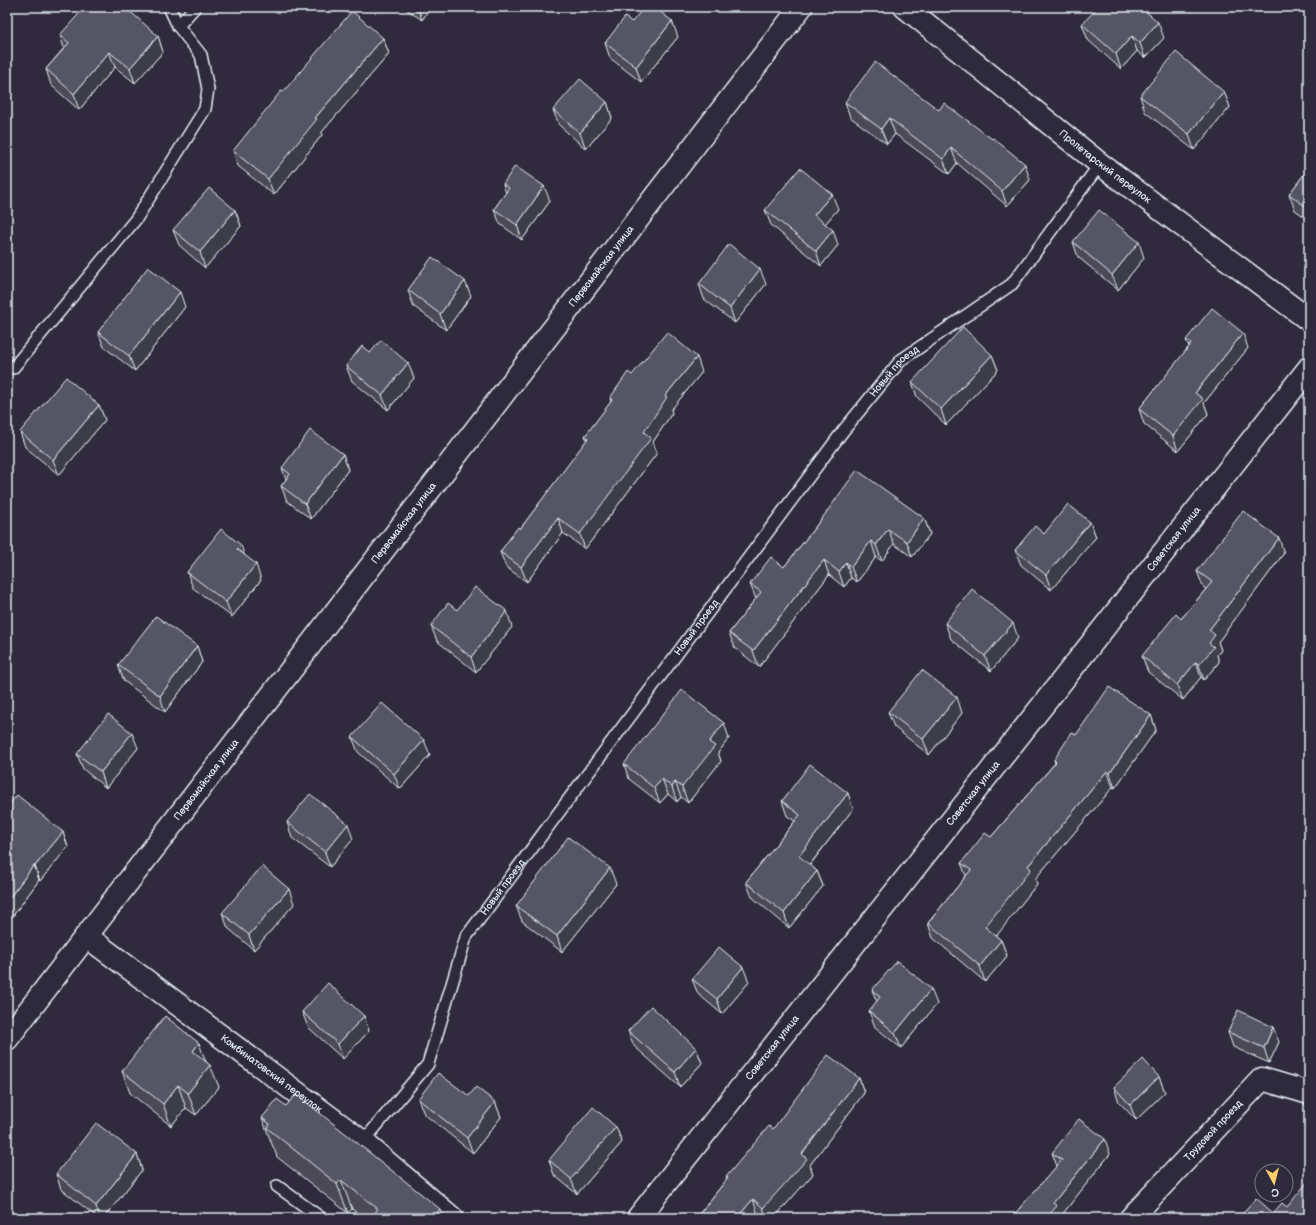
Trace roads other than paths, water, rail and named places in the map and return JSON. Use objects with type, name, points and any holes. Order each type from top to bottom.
[{"type":"street","name":"Первомайская улица","points":[[7,1039],[801,7]]},
{"type":"street","name":"Пролетарский переулок","points":[[905,7],[1100,164],[1309,320]]},
{"type":"street","name":"Советская улица","points":[[638,1218],[1309,368]]},
{"type":"street","name":"Комбинатовский переулок","points":[[86,936],[363,1142],[452,1218]]},
{"type":"street","name":"Трудовой проезд","points":[[1131,1218],[1262,1080],[1309,1093]]},
{"type":"lane","points":[[14,368],[136,220],[205,109],[208,89],[201,55],[178,26],[168,7]]},
{"type":"lane","points":[[178,26],[195,7]]},
{"type":"lane","name":"Новый проезд","points":[[363,1142],[428,1064],[466,938],[843,431],[901,360],[1012,284],[1100,164]]},
{"type":"lane","points":[[277,1186],[321,1218]]}]
